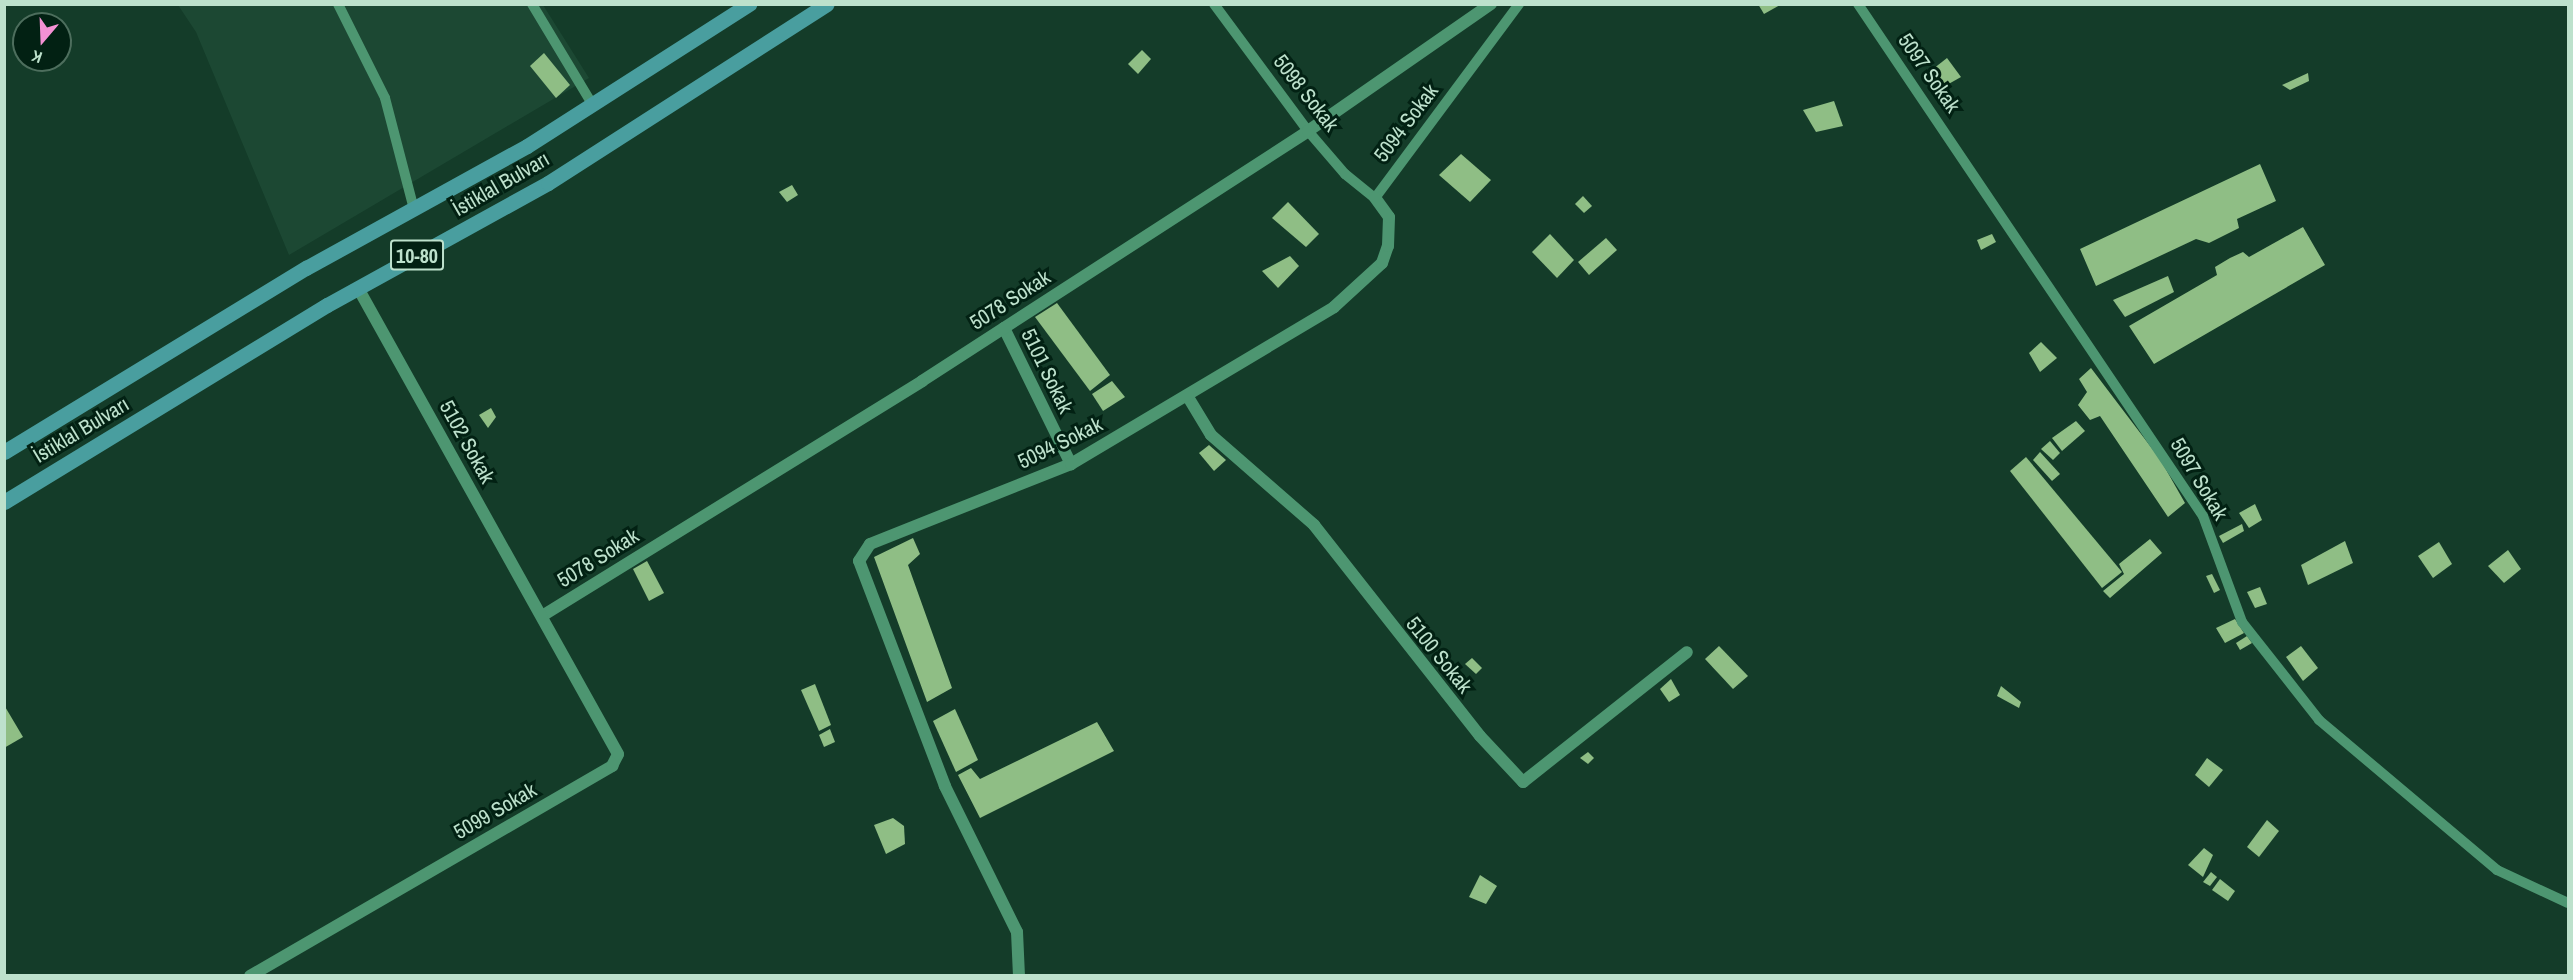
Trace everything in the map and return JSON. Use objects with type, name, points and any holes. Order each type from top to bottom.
[{"type":"main road","name":"İstiklal Bulvarı","points":[[4,452],[592,104],[748,4]]},
{"type":"main road","name":"İstiklal Bulvarı","points":[[4,502],[358,288],[548,183],[827,4]]},
{"type":"street","name":"5078 Sokak","points":[[542,615],[1004,328],[1308,131],[1491,4]]},
{"type":"street","name":"5094 Sokak","points":[[1019,975],[1017,932],[945,786],[859,561],[870,544],[1071,464],[1188,397],[1334,307],[1382,263],[1391,231],[1375,198]]},
{"type":"street","name":"5102 Sokak","points":[[358,288],[542,615]]},
{"type":"street","name":"5101 Sokak","points":[[1004,328],[1071,464]]},
{"type":"street","name":"5100 Sokak","points":[[1188,397],[1211,435],[1314,525],[1480,736],[1523,782],[1687,652]]},
{"type":"street","name":"5099 Sokak","points":[[250,975],[612,766],[616,743],[542,615]]},
{"type":"lane","points":[[339,4],[385,98],[414,209]]},
{"type":"lane","points":[[532,4],[592,104]]},
{"type":"lane","name":"5098 Sokak","points":[[1214,4],[1308,131],[1345,174],[1375,198]]},
{"type":"lane","name":"5094 Sokak","points":[[1375,198],[1518,4]]},
{"type":"lane","name":"5097 Sokak","points":[[1858,4],[2203,516],[2242,622],[2319,720],[2497,870],[2568,903]]},
{"type":"shaded area","points":[[178,5],[543,5],[589,78],[289,255],[196,32]]},
{"type":"building","points":[[1758,4],[1782,4],[1764,14]]},
{"type":"building","points":[[1142,50],[1151,59],[1138,74],[1128,64]]},
{"type":"building","points":[[544,53],[570,85],[556,98],[530,66]]},
{"type":"building","points":[[1947,58],[1961,77],[1945,86],[1933,69]]},
{"type":"building","points":[[2308,73],[2309,81],[2290,90],[2282,85]]},
{"type":"building","points":[[1834,101],[1843,126],[1816,132],[1803,110]]},
{"type":"building","points":[[1461,154],[1491,180],[1470,202],[1439,175]]},
{"type":"building","points":[[2260,164],[2276,201],[2237,219],[2239,228],[2209,243],[2196,239],[2096,286],[2080,249]]},
{"type":"building","points":[[792,185],[798,195],[787,202],[779,192]]},
{"type":"building","points":[[1583,196],[1592,206],[1584,213],[1575,204]]},
{"type":"building","points":[[1288,202],[1319,234],[1306,247],[1272,218]]},
{"type":"building","points":[[2303,227],[2325,265],[2154,364],[2129,326],[2217,275],[2215,267],[2230,258],[2243,252],[2249,257]]},
{"type":"building","points":[[1550,234],[1574,260],[1557,278],[1532,252]]},
{"type":"building","points":[[1992,234],[1996,242],[1981,250],[1977,240]]},
{"type":"building","points":[[1606,238],[1617,250],[1589,275],[1578,262]]},
{"type":"building","points":[[1290,256],[1299,266],[1278,288],[1262,271]]},
{"type":"building","points":[[2168,276],[2174,292],[2125,317],[2113,300]]},
{"type":"building","points":[[1057,303],[1110,375],[1090,391],[1035,317]]},
{"type":"building","points":[[2041,342],[2057,358],[2040,372],[2029,353]]},
{"type":"building","points":[[2091,368],[2160,459],[2185,503],[2168,517],[2100,416],[2090,420],[2078,405],[2087,392],[2079,379]]},
{"type":"building","points":[[1112,381],[1125,397],[1103,411],[1092,394]]},
{"type":"building","points":[[491,408],[496,417],[488,428],[479,415]]},
{"type":"building","points":[[2076,421],[2085,431],[2062,451],[2052,438]]},
{"type":"building","points":[[2050,441],[2060,453],[2053,460],[2041,449]]},
{"type":"building","points":[[1209,445],[1226,460],[1214,471],[1199,453]]},
{"type":"building","points":[[2040,452],[2060,474],[2052,481],[2033,460]]},
{"type":"building","points":[[2026,457],[2122,572],[2102,588],[2010,471]]},
{"type":"building","points":[[2255,504],[2262,520],[2249,528],[2239,513]]},
{"type":"building","points":[[2242,524],[2244,531],[2223,543],[2219,536]]},
{"type":"building","points":[[913,538],[920,554],[908,565],[952,688],[927,702],[874,557]]},
{"type":"building","points":[[2150,539],[2162,553],[2110,598],[2103,591],[2124,574],[2119,564]]},
{"type":"building","points":[[2345,541],[2353,563],[2308,585],[2301,565]]},
{"type":"building","points":[[2439,542],[2452,564],[2433,578],[2418,556]]},
{"type":"building","points":[[2508,550],[2521,569],[2504,583],[2488,566]]},
{"type":"building","points":[[647,561],[664,593],[649,601],[633,569]]},
{"type":"building","points":[[2212,574],[2220,590],[2214,593],[2206,576]]},
{"type":"building","points":[[2260,587],[2267,604],[2255,608],[2247,592]]},
{"type":"building","points":[[2235,619],[2244,633],[2225,643],[2216,628]]},
{"type":"building","points":[[2247,636],[2252,643],[2240,650],[2236,643]]},
{"type":"building","points":[[1719,646],[1748,676],[1733,689],[1705,659]]},
{"type":"building","points":[[2301,646],[2318,668],[2303,681],[2286,657]]},
{"type":"building","points":[[1472,658],[1482,668],[1476,674],[1465,664]]},
{"type":"building","points":[[1671,679],[1680,695],[1669,702],[1660,689]]},
{"type":"building","points":[[815,684],[831,725],[819,731],[801,690]]},
{"type":"building","points":[[2001,686],[2021,702],[2019,708],[1997,696]]},
{"type":"building","points":[[4,705],[23,737],[4,748]]},
{"type":"building","points":[[955,709],[978,760],[956,772],[933,721]]},
{"type":"building","points":[[1097,722],[1114,751],[980,818],[958,775],[971,768],[980,779]]},
{"type":"building","points":[[830,729],[835,742],[824,747],[819,735]]},
{"type":"building","points":[[1588,752],[1594,758],[1588,764],[1580,758]]},
{"type":"building","points":[[2207,758],[2223,770],[2209,787],[2195,775]]},
{"type":"building","points":[[893,818],[904,826],[905,844],[886,854],[874,825]]},
{"type":"building","points":[[2267,820],[2279,831],[2259,857],[2247,847]]},
{"type":"building","points":[[2204,848],[2213,855],[2203,877],[2188,865]]},
{"type":"building","points":[[2211,872],[2217,877],[2210,886],[2203,882]]},
{"type":"building","points":[[1480,875],[1497,886],[1486,904],[1469,897]]},
{"type":"building","points":[[2220,879],[2235,891],[2228,901],[2212,890]]}]
